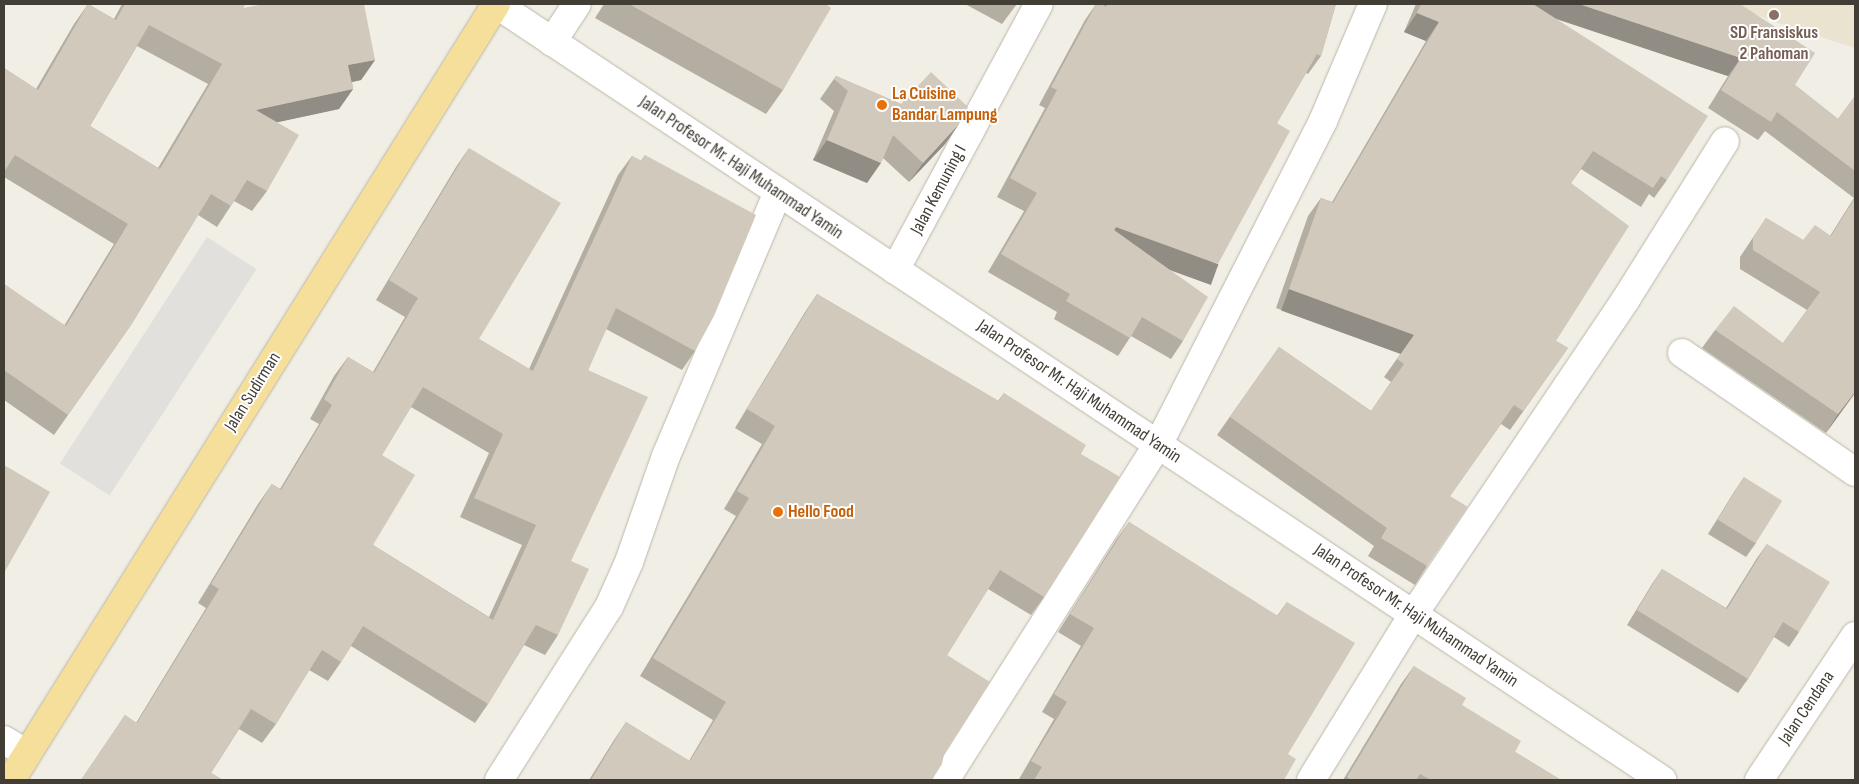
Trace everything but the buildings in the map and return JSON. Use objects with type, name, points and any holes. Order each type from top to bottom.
[{"type":"main road","name":"Jalan Sudirman","points":[[11,780],[496,4]]},
{"type":"street","name":"Jalan Profesor Mr. Haji Muhammad Yamin","points":[[496,4],[1662,780]]},
{"type":"street","points":[[552,42],[576,4]]},
{"type":"street","name":"Jalan Kemuning I","points":[[895,270],[1039,4]]},
{"type":"street","points":[[945,780],[1158,445],[1323,121],[1373,4]]},
{"type":"street","points":[[1311,780],[1413,614],[1626,299],[1725,141]]},
{"type":"street","points":[[499,780],[609,606],[629,562],[666,456],[778,192]]},
{"type":"street","points":[[1682,354],[1852,462]]},
{"type":"street","name":"Jalan Cendana","points":[[1759,780],[1855,636]]},
{"type":"street","points":[[4,740],[27,754]]},
{"type":"shaded area","points":[[1728,4],[1855,4],[1855,48],[1787,26]]},
{"type":"shaded area","points":[[207,237],[256,269],[109,496],[60,463]]},
{"type":"place","name":"SD Fransiskus 2 Pahoman","points":[[1774,15]]},
{"type":"place","name":"La Cuisine Bandar Lampung","points":[[882,105]]},
{"type":"place","name":"Hello Food","points":[[778,512]]}]
